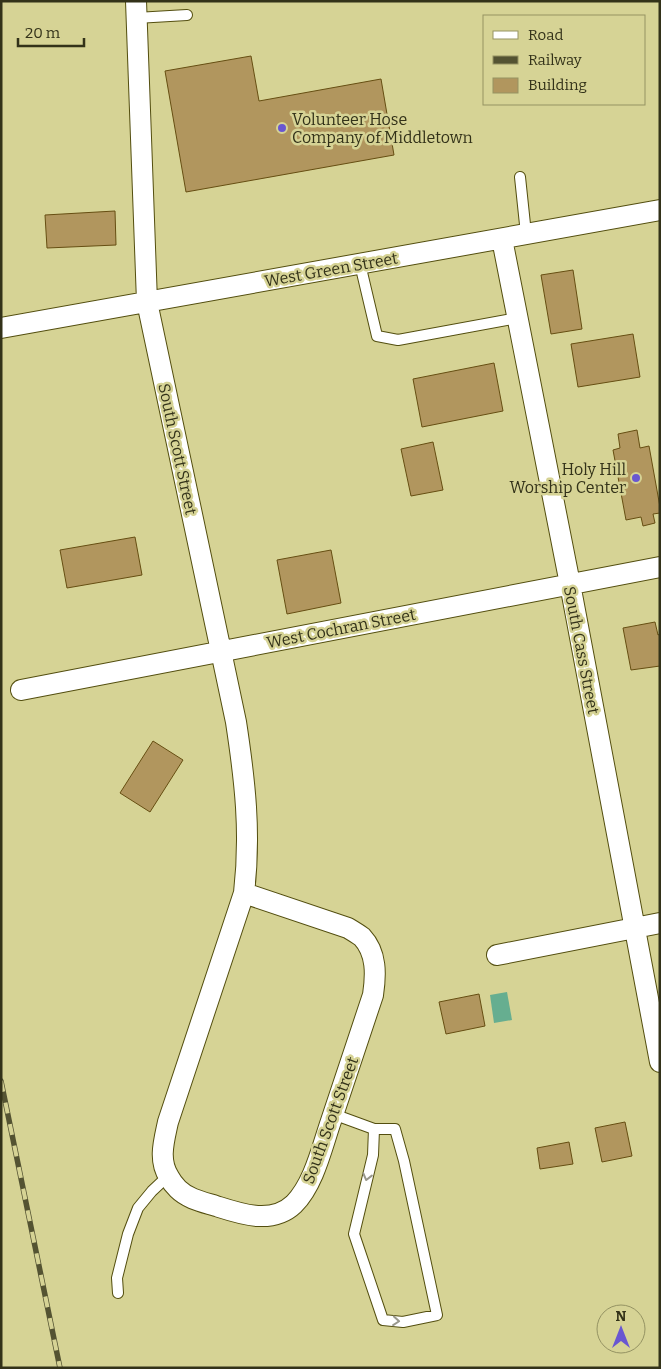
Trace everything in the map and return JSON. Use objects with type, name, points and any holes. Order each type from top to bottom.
[{"type":"street","name":"South Scott Street","points":[[136,10],[147,302],[236,722],[244,773],[248,822],[244,893],[168,1122],[162,1150],[163,1162],[168,1176],[178,1189],[194,1200],[247,1216],[265,1216],[280,1213],[294,1204],[306,1189],[315,1169],[373,995],[376,978],[370,948],[361,937],[348,928],[244,893]]},
{"type":"street","name":"West Green Street","points":[[1,328],[660,210]]},
{"type":"street","name":"South Cass Street","points":[[502,239],[570,584],[660,1062]]},
{"type":"street","name":"West Cochran Street","points":[[21,690],[660,567]]},
{"type":"street","points":[[497,955],[660,924]]},
{"type":"lane","points":[[136,10],[187,15]]},
{"type":"lane","points":[[520,177],[526,234]]},
{"type":"lane","points":[[360,264],[377,336],[398,340],[518,318]]},
{"type":"lane","points":[[333,1114],[374,1129],[395,1129],[404,1161],[437,1315],[403,1322],[383,1320],[354,1234],[373,1155],[374,1129]]},
{"type":"lane","points":[[118,1292],[117,1278],[128,1234],[138,1208],[168,1176]]},
{"type":"shaded area","points":[[507,992],[512,1020],[494,1023],[490,995]]},
{"type":"building","name":"Volunteer Hose Company of Middletown","points":[[251,56],[259,101],[381,79],[394,155],[186,192],[165,71]]},
{"type":"building","points":[[115,211],[116,245],[47,248],[45,215]]},
{"type":"building","points":[[573,270],[582,329],[551,334],[541,275]]},
{"type":"building","points":[[633,334],[640,377],[578,387],[571,344]]},
{"type":"building","points":[[494,363],[503,411],[422,427],[413,379]]},
{"type":"building","name":"Holy Hill Worship Center","points":[[637,430],[640,448],[649,446],[660,507],[660,513],[653,514],[655,523],[643,526],[641,517],[626,520],[613,450],[620,448],[618,434]]},
{"type":"building","points":[[433,442],[443,490],[411,496],[401,449]]},
{"type":"building","points":[[135,537],[142,575],[67,588],[60,550]]},
{"type":"building","points":[[331,550],[341,603],[287,614],[277,560]]},
{"type":"building","points":[[655,622],[658,635],[660,634],[660,666],[631,670],[623,628]]},
{"type":"building","points":[[153,741],[183,760],[150,812],[120,793]]},
{"type":"building","points":[[479,994],[485,1026],[446,1034],[439,1002]]},
{"type":"building","points":[[625,1122],[632,1156],[602,1162],[595,1128]]},
{"type":"building","points":[[569,1142],[573,1164],[540,1169],[537,1148]]},
{"type":"railway","points":[[1,1081],[60,1368]]},
{"type":"place","name":"Volunteer Hose Company of Middletown","points":[[282,128]]},
{"type":"place","name":"Holy Hill Worship Center","points":[[636,478]]}]
